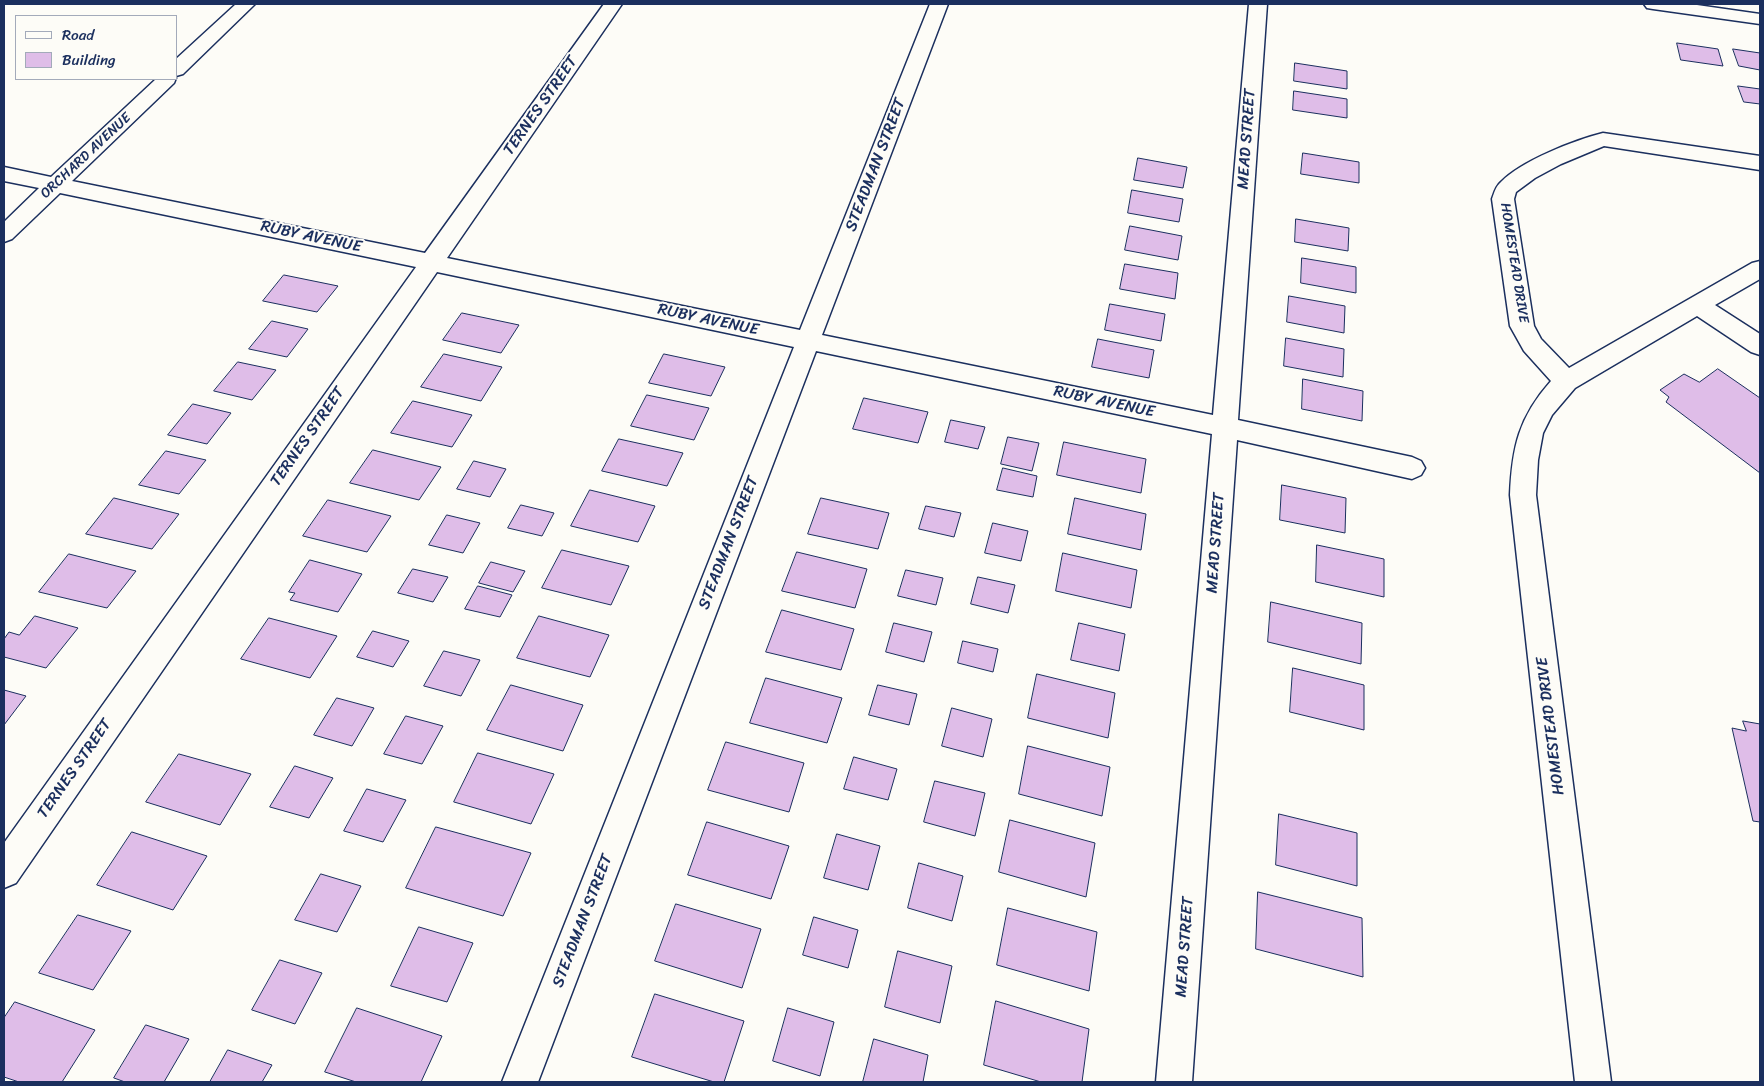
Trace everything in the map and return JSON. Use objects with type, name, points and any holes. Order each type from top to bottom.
[{"type":"street","points":[[178,68],[246,4]]},
{"type":"street","name":"TERNES STREET","points":[[4,871],[613,4]]},
{"type":"street","name":"STEADMAN STREET","points":[[520,1082],[939,4]]},
{"type":"street","name":"MEAD STREET","points":[[1174,1082],[1258,4]]},
{"type":"street","points":[[1653,4],[1760,19]]},
{"type":"street","name":"ORCHARD AVENUE","points":[[4,234],[166,80]]},
{"type":"street","name":"HOMESTEAD DRIVE","points":[[1566,381],[1532,345],[1522,326],[1502,200],[1507,187],[1517,179],[1577,149],[1603,139],[1760,163]]},
{"type":"street","name":"RUBY AVENUE","points":[[4,174],[1225,427],[1412,468]]},
{"type":"street","name":"HOMESTEAD DRIVE","points":[[1593,1082],[1524,495],[1524,454],[1532,427],[1547,401],[1566,381],[1760,269]]},
{"type":"street","points":[[1697,305],[1760,346]]},
{"type":"building","points":[[1677,43],[1718,49],[1723,66],[1681,60]]},
{"type":"building","points":[[1733,49],[1760,53],[1760,70],[1739,66]]},
{"type":"building","points":[[1295,63],[1347,71],[1347,89],[1294,81]]},
{"type":"building","points":[[1738,86],[1760,89],[1760,104],[1744,102]]},
{"type":"building","points":[[1294,91],[1347,99],[1347,118],[1293,110]]},
{"type":"building","points":[[1303,153],[1359,162],[1359,183],[1301,174]]},
{"type":"building","points":[[1138,158],[1187,167],[1183,188],[1134,180]]},
{"type":"building","points":[[1132,190],[1183,199],[1179,222],[1128,213]]},
{"type":"building","points":[[1296,219],[1349,228],[1348,251],[1295,242]]},
{"type":"building","points":[[1130,226],[1182,236],[1178,260],[1125,250]]},
{"type":"building","points":[[1302,258],[1356,267],[1356,293],[1301,283]]},
{"type":"building","points":[[1125,264],[1178,273],[1175,299],[1120,289]]},
{"type":"building","points":[[284,275],[338,286],[317,312],[263,301]]},
{"type":"building","points":[[1289,296],[1345,306],[1344,333],[1287,322]]},
{"type":"building","points":[[1110,304],[1165,314],[1161,341],[1105,330]]},
{"type":"building","points":[[462,313],[519,325],[501,353],[443,340]]},
{"type":"building","points":[[272,321],[308,329],[287,357],[249,349]]},
{"type":"building","points":[[1286,338],[1344,349],[1343,377],[1284,366]]},
{"type":"building","points":[[1098,339],[1154,350],[1149,378],[1092,367]]},
{"type":"building","points":[[444,354],[502,367],[481,401],[421,387]]},
{"type":"building","points":[[664,354],[725,367],[711,396],[649,383]]},
{"type":"building","points":[[238,362],[276,370],[252,400],[214,391]]},
{"type":"building","points":[[1718,369],[1760,398],[1760,473],[1666,402],[1669,397],[1660,390],[1684,374],[1699,382]]},
{"type":"building","points":[[1303,379],[1363,391],[1362,421],[1302,409]]},
{"type":"building","points":[[647,395],[709,408],[694,440],[631,426]]},
{"type":"building","points":[[864,398],[928,412],[918,443],[853,429]]},
{"type":"building","points":[[413,401],[472,415],[452,447],[391,433]]},
{"type":"building","points":[[193,404],[231,413],[207,444],[168,435]]},
{"type":"building","points":[[951,420],[985,427],[978,449],[945,442]]},
{"type":"building","points":[[1008,437],[1039,443],[1032,471],[1001,464]]},
{"type":"building","points":[[619,439],[683,453],[667,486],[602,471]]},
{"type":"building","points":[[1064,442],[1146,459],[1141,493],[1057,475]]},
{"type":"building","points":[[373,450],[441,467],[419,500],[350,483]]},
{"type":"building","points":[[166,451],[206,460],[179,494],[139,485]]},
{"type":"building","points":[[474,461],[506,469],[490,497],[457,489]]},
{"type":"building","points":[[1003,468],[1037,476],[1033,497],[997,490]]},
{"type":"building","points":[[1282,485],[1346,498],[1345,533],[1280,520]]},
{"type":"building","points":[[590,490],[655,506],[638,542],[571,526]]},
{"type":"building","points":[[114,498],[179,514],[152,549],[86,534]]},
{"type":"building","points":[[821,498],[889,513],[878,549],[808,534]]},
{"type":"building","points":[[1075,498],[1146,514],[1141,550],[1068,534]]},
{"type":"building","points":[[328,500],[391,516],[367,552],[303,536]]},
{"type":"building","points":[[521,505],[554,513],[542,536],[508,528]]},
{"type":"building","points":[[926,506],[961,513],[954,537],[919,529]]},
{"type":"building","points":[[447,515],[480,523],[463,553],[429,545]]},
{"type":"building","points":[[993,523],[1028,531],[1021,561],[985,553]]},
{"type":"building","points":[[1317,545],[1384,559],[1384,597],[1316,582]]},
{"type":"building","points":[[562,550],[629,566],[611,605],[542,588]]},
{"type":"building","points":[[797,552],[867,569],[855,608],[782,591]]},
{"type":"building","points":[[1063,553],[1137,570],[1131,608],[1056,591]]},
{"type":"building","points":[[69,554],[136,571],[107,608],[39,592]]},
{"type":"building","points":[[310,560],[362,574],[338,612],[290,600],[295,593],[289,592]]},
{"type":"building","points":[[491,562],[525,571],[513,592],[479,583]]},
{"type":"building","points":[[413,569],[448,577],[433,602],[398,593]]},
{"type":"building","points":[[906,570],[943,578],[936,605],[898,596]]},
{"type":"building","points":[[978,577],[1015,585],[1008,613],[971,604]]},
{"type":"building","points":[[478,586],[512,595],[500,617],[465,609]]},
{"type":"building","points":[[1271,602],[1362,623],[1361,664],[1268,642]]},
{"type":"building","points":[[782,610],[854,629],[841,670],[766,652]]},
{"type":"building","points":[[35,616],[78,628],[46,668],[4,657],[4,639],[9,632],[19,635]]},
{"type":"building","points":[[539,616],[609,635],[590,677],[517,658]]},
{"type":"building","points":[[269,618],[337,636],[310,678],[241,659]]},
{"type":"building","points":[[894,623],[932,632],[924,662],[886,652]]},
{"type":"building","points":[[1079,623],[1125,634],[1119,671],[1071,660]]},
{"type":"building","points":[[373,631],[409,641],[393,667],[357,657]]},
{"type":"building","points":[[963,641],[998,649],[993,672],[958,663]]},
{"type":"building","points":[[444,651],[480,660],[461,696],[424,686]]},
{"type":"building","points":[[1293,668],[1364,685],[1364,730],[1290,712]]},
{"type":"building","points":[[1037,674],[1115,693],[1108,738],[1028,718]]},
{"type":"building","points":[[766,678],[842,698],[827,743],[750,723]]},
{"type":"building","points":[[511,685],[583,705],[563,751],[487,730]]},
{"type":"building","points":[[878,685],[917,694],[909,725],[869,715]]},
{"type":"building","points":[[4,690],[26,696],[4,725]]},
{"type":"building","points":[[337,698],[374,708],[352,746],[314,735]]},
{"type":"building","points":[[952,708],[992,719],[983,757],[942,746]]},
{"type":"building","points":[[406,716],[443,726],[422,764],[384,754]]},
{"type":"building","points":[[1743,721],[1760,724],[1760,822],[1753,821],[1732,728],[1746,731]]},
{"type":"building","points":[[726,742],[804,763],[789,812],[708,790]]},
{"type":"building","points":[[1028,746],[1110,767],[1102,816],[1019,794]]},
{"type":"building","points":[[478,753],[554,774],[531,824],[454,802]]},
{"type":"building","points":[[179,754],[251,774],[220,825],[146,802]]},
{"type":"building","points":[[854,757],[897,769],[888,800],[844,789]]},
{"type":"building","points":[[295,766],[333,778],[309,818],[270,807]]},
{"type":"building","points":[[935,781],[985,793],[975,836],[924,822]]},
{"type":"building","points":[[367,789],[406,800],[383,842],[344,831]]},
{"type":"building","points":[[1279,814],[1357,833],[1357,886],[1276,865]]},
{"type":"building","points":[[1010,820],[1095,843],[1086,897],[999,872]]},
{"type":"building","points":[[707,822],[789,846],[771,899],[688,875]]},
{"type":"building","points":[[436,827],[531,853],[503,916],[406,888]]},
{"type":"building","points":[[132,832],[207,856],[173,910],[97,885]]},
{"type":"building","points":[[837,834],[880,846],[868,890],[824,878]]},
{"type":"building","points":[[919,863],[963,876],[952,921],[908,908]]},
{"type":"building","points":[[321,874],[361,886],[337,932],[295,920]]},
{"type":"building","points":[[1258,892],[1362,918],[1363,977],[1256,949]]},
{"type":"building","points":[[676,904],[761,929],[742,988],[655,961]]},
{"type":"building","points":[[1008,908],[1097,932],[1089,991],[997,965]]},
{"type":"building","points":[[78,915],[131,931],[93,990],[39,973]]},
{"type":"building","points":[[814,917],[858,930],[848,968],[803,955]]},
{"type":"building","points":[[419,927],[473,943],[447,1002],[391,986]]},
{"type":"building","points":[[898,951],[952,966],[940,1023],[885,1007]]},
{"type":"building","points":[[280,960],[322,973],[295,1024],[252,1010]]},
{"type":"building","points":[[655,994],[744,1021],[724,1082],[714,1082],[632,1057]]},
{"type":"building","points":[[996,1001],[1089,1029],[1082,1082],[1041,1082],[984,1065]]},
{"type":"building","points":[[15,1002],[95,1030],[62,1082],[19,1082],[4,1077],[4,1018]]},
{"type":"building","points":[[357,1008],[442,1036],[421,1082],[356,1082],[325,1072]]},
{"type":"building","points":[[788,1008],[834,1022],[820,1076],[773,1061]]},
{"type":"building","points":[[146,1025],[189,1039],[164,1082],[125,1082],[114,1078]]},
{"type":"building","points":[[874,1039],[928,1055],[923,1082],[863,1082]]},
{"type":"building","points":[[228,1050],[272,1065],[262,1082],[210,1082]]}]
